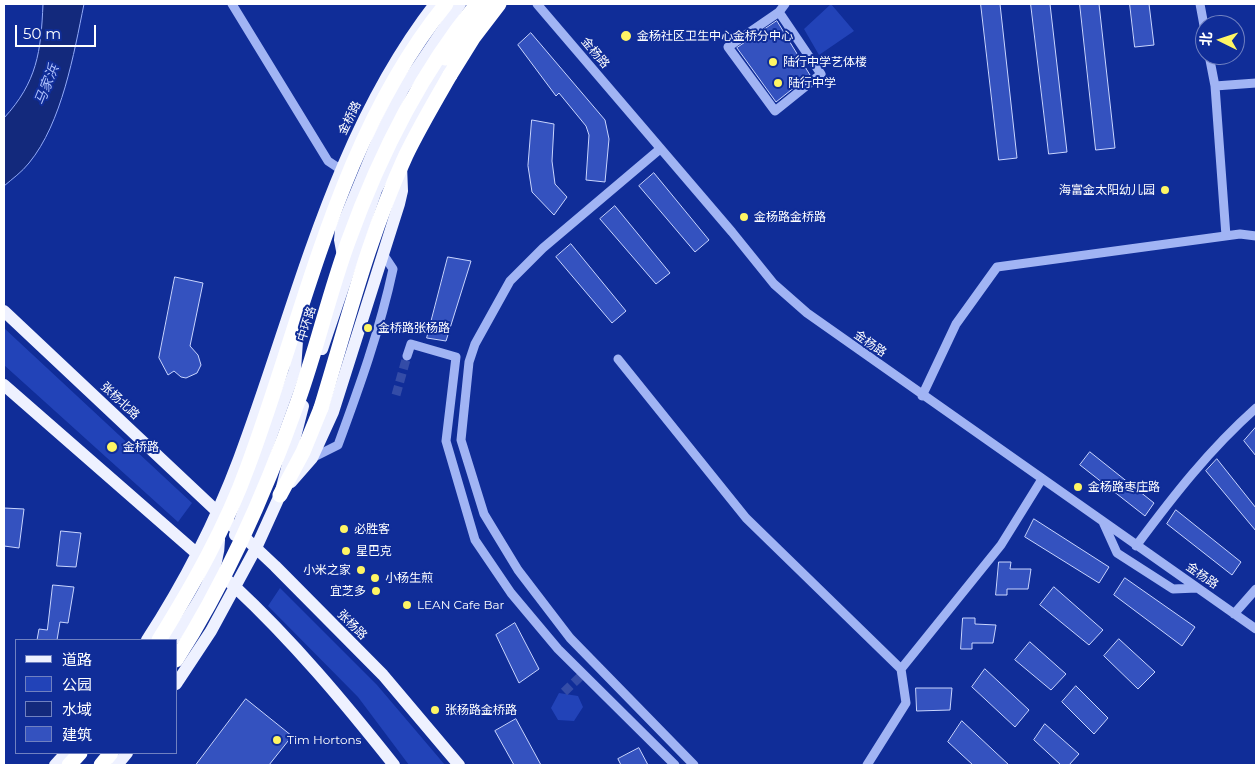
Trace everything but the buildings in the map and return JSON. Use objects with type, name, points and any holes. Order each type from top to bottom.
[{"type":"highway","name":"中环路","points":[[160,639],[215,540],[248,468],[325,234],[356,158],[392,86],[446,4]]},
{"type":"highway","name":"中环路","points":[[178,657],[198,626],[236,553],[269,479],[299,399],[348,242],[394,132],[413,96],[457,28],[477,4]]},
{"type":"highway","points":[[394,132],[438,68],[490,4]]},
{"type":"highway","points":[[280,495],[303,452],[321,408],[370,249],[406,155],[450,75],[473,38],[499,4]]},
{"type":"highway","points":[[69,765],[79,754]]},
{"type":"highway","points":[[102,765],[109,754]]},
{"type":"main road","name":"金桥路","points":[[148,639],[198,555],[239,460],[340,169],[382,85],[435,4]]},
{"type":"main road","points":[[347,275],[340,240],[341,229],[379,137],[403,89],[460,4]]},
{"type":"main road","points":[[178,681],[211,631],[256,548],[280,495],[304,403],[376,190],[430,92],[466,35],[490,4]]},
{"type":"main road","points":[[376,190],[379,137]]},
{"type":"main road","points":[[280,495],[312,458],[333,412],[402,191],[403,176],[398,148]]},
{"type":"main road","points":[[234,586],[232,554],[236,529],[278,422],[295,370],[298,353],[298,288]]},
{"type":"main road","name":"张杨北路","points":[[4,311],[218,511]]},
{"type":"main road","points":[[4,385],[234,586],[279,629],[346,705],[394,765]]},
{"type":"main road","points":[[174,639],[214,569],[219,544],[218,511]]},
{"type":"main road","name":"张杨路","points":[[218,511],[384,675],[459,765]]},
{"type":"main road","points":[[55,765],[65,754]]},
{"type":"main road","points":[[118,765],[126,754]]},
{"type":"street","points":[[232,4],[328,161],[340,169]]},
{"type":"street","name":"金杨路","points":[[538,4],[774,284],[814,319],[1042,479],[1073,498],[1136,546],[1256,630]]},
{"type":"street","points":[[779,12],[821,74],[775,111],[728,47],[779,12],[785,4]]},
{"type":"street","points":[[1211,65],[1215,86],[1226,236]]},
{"type":"street","points":[[1215,86],[1256,83]]},
{"type":"street","points":[[660,149],[543,248],[510,281],[475,344],[469,362],[461,440],[484,514],[518,570],[570,638],[694,765]]},
{"type":"street","points":[[922,396],[956,324],[998,267],[1226,236],[1256,236]]},
{"type":"street","points":[[312,458],[338,446],[361,382],[384,314],[393,269],[382,254]]},
{"type":"street","points":[[407,356],[411,344],[456,357],[446,441],[475,540],[511,593],[558,649],[608,696],[675,765]]},
{"type":"street","points":[[618,359],[746,518],[901,670],[906,703],[867,765]]},
{"type":"street","points":[[1136,546],[1223,437],[1256,408]]},
{"type":"street","points":[[901,670],[1001,545],[1042,479]]},
{"type":"street","points":[[1102,520],[1117,553],[1173,588],[1197,588]]},
{"type":"street","points":[[1234,614],[1256,589]]},
{"type":"green space","points":[[831,4],[854,31],[819,55],[804,29]]},
{"type":"green space","points":[[4,328],[192,503],[178,522],[4,365]]},
{"type":"green space","points":[[280,588],[377,685],[445,765],[409,765],[358,697],[268,606]]},
{"type":"green space","points":[[559,693],[578,696],[583,707],[574,721],[558,720],[551,708]]},
{"type":"water","name":"马家浜","points":[[43,4],[84,4],[65,87],[50,128],[29,163],[4,186],[4,118],[24,92],[35,66],[41,37]]},
{"type":"tunnel","points":[[396,395],[407,356]]},
{"type":"tunnel","points":[[564,692],[584,673]]},
{"type":"place","name":"金杨社区卫生中心金桥分中心","points":[[626,36]]},
{"type":"place","name":"陆行中学艺体楼","points":[[773,62]]},
{"type":"place","name":"陆行中学","points":[[778,83]]},
{"type":"place","name":"海富金太阳幼儿园","points":[[1165,190]]},
{"type":"place","name":"金杨路金桥路","points":[[744,217]]},
{"type":"place","name":"金桥路张杨路","points":[[368,328]]},
{"type":"place","name":"金桥路","points":[[112,447]]},
{"type":"place","name":"金杨路枣庄路","points":[[1078,487]]},
{"type":"place","name":"必胜客","points":[[344,529]]},
{"type":"place","name":"星巴克","points":[[346,551]]},
{"type":"place","name":"小米之家","points":[[361,570]]},
{"type":"place","name":"小杨生煎","points":[[375,578]]},
{"type":"place","name":"宜芝多","points":[[376,591]]},
{"type":"place","name":"LEAN Cafe Bar","points":[[407,605]]},
{"type":"place","name":"张杨路金桥路","points":[[435,710]]},
{"type":"place","name":"Tim Hortons","points":[[277,740]]}]
